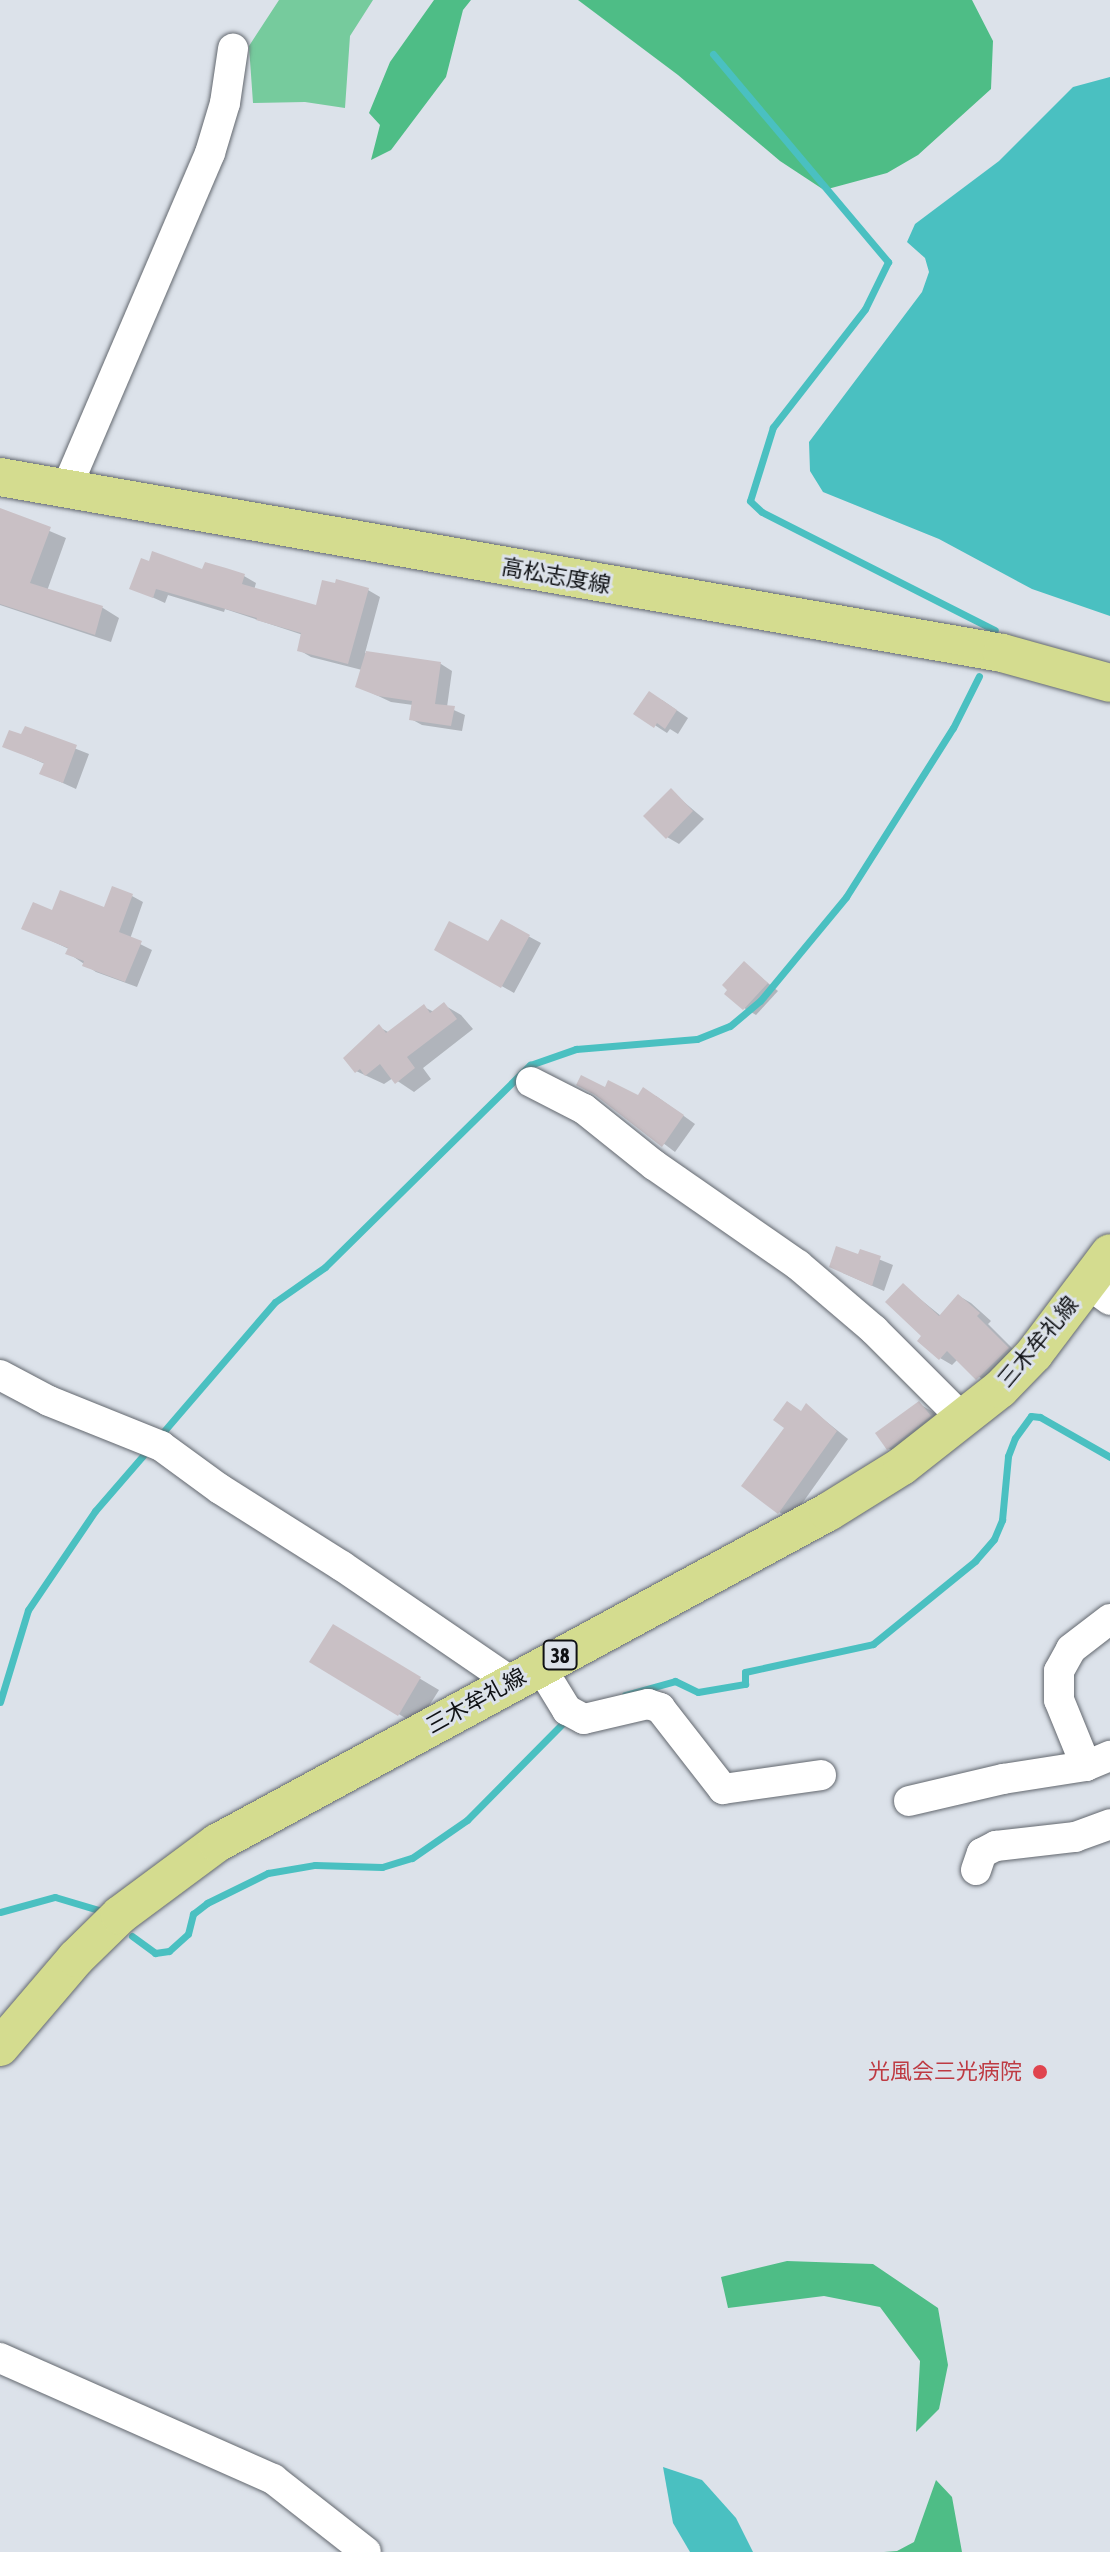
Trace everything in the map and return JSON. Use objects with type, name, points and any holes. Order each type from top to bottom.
[{"type":"main road","name":"高松志度線","points":[[0,477],[1002,653],[1110,683]]},
{"type":"main road","name":"三木牟礼線","points":[[0,2047],[76,1958],[159,1883],[217,1843],[828,1512],[902,1466],[964,1420],[1099,1292],[1110,1253]]},
{"type":"street","points":[[66,489],[210,153],[225,103],[233,49]]},
{"type":"street","points":[[531,1082],[584,1109],[654,1165],[798,1265],[874,1330],[964,1420]]},
{"type":"street","points":[[0,1375],[49,1401],[154,1441],[220,1489],[342,1566],[525,1674],[567,1710],[584,1719],[648,1704],[660,1708],[723,1789],[821,1775]]},
{"type":"street","points":[[909,1801],[1098,1761],[1059,1700],[1059,1671],[1071,1649],[1110,1619]]},
{"type":"street","points":[[976,1870],[982,1853],[996,1846],[1075,1837],[1110,1824]]},
{"type":"street","points":[[0,2358],[273,2479],[366,2552]]},
{"type":"green space","points":[[279,0],[373,0],[350,36],[345,108],[305,102],[253,103],[249,46]]},
{"type":"green space","points":[[434,0],[471,0],[463,10],[446,77],[391,150],[371,160],[380,125],[369,113],[390,62]]},
{"type":"green space","points":[[578,0],[972,0],[993,41],[991,89],[918,155],[887,173],[824,190],[780,161],[678,75]]},
{"type":"green space","points":[[787,2261],[873,2264],[938,2308],[948,2365],[939,2409],[916,2432],[920,2361],[880,2307],[824,2296],[728,2308],[721,2277]]},
{"type":"green space","points":[[936,2480],[952,2497],[962,2552],[884,2552],[897,2551],[914,2542]]},
{"type":"water","points":[[1110,77],[1110,616],[1032,589],[939,539],[823,492],[810,471],[809,442],[922,292],[929,272],[925,258],[907,242],[915,224],[999,161],[1073,87]]},
{"type":"water","points":[[663,2467],[702,2480],[736,2518],[753,2552],[690,2552],[673,2523]]},
{"type":"building","points":[[0,508],[51,527],[30,583],[103,606],[95,635],[0,604]]},
{"type":"building","points":[[152,551],[202,569],[205,562],[245,574],[242,584],[316,605],[322,580],[335,583],[336,579],[369,588],[348,664],[297,651],[301,633],[156,589],[153,598],[129,589],[141,558],[149,561]]},
{"type":"building","points":[[366,651],[441,662],[435,704],[455,706],[451,726],[409,720],[412,701],[378,696],[355,687]]},
{"type":"building","points":[[649,691],[677,710],[665,729],[657,723],[654,728],[633,714]]},
{"type":"building","points":[[25,726],[77,745],[63,783],[39,774],[44,763],[2,747],[9,730],[21,734]]},
{"type":"building","points":[[671,788],[693,811],[666,839],[643,816]]},
{"type":"building","points":[[112,886],[133,894],[119,932],[142,941],[125,982],[82,966],[84,961],[65,954],[68,948],[21,929],[33,902],[52,910],[60,890],[104,907]]},
{"type":"building","points":[[501,919],[530,935],[501,988],[434,950],[449,921],[488,941]]},
{"type":"building","points":[[744,961],[768,983],[743,1010],[724,994],[727,990],[722,985]]},
{"type":"building","points":[[444,1002],[457,1019],[407,1057],[415,1068],[395,1084],[380,1064],[365,1076],[360,1069],[355,1073],[343,1058],[379,1024],[386,1033],[424,1004],[430,1013]]},
{"type":"building","points":[[581,1075],[605,1087],[608,1080],[638,1095],[643,1087],[684,1115],[662,1147],[595,1095],[576,1085]]},
{"type":"building","points":[[836,1246],[858,1254],[860,1249],[881,1256],[872,1286],[829,1267]]},
{"type":"building","points":[[903,1283],[939,1316],[958,1294],[980,1313],[977,1316],[1009,1348],[976,1380],[947,1351],[939,1360],[917,1341],[921,1336],[885,1302]]},
{"type":"building","points":[[787,1401],[801,1411],[806,1403],[837,1431],[778,1514],[741,1486],[784,1428],[773,1420]]},
{"type":"building","points":[[919,1401],[931,1416],[887,1450],[875,1433]]},
{"type":"building","points":[[333,1624],[421,1677],[398,1716],[309,1662]]},
{"type":"waterway","points":[[713,54],[888,262],[865,309],[773,427],[750,501],[762,512],[995,630]]},
{"type":"waterway","points":[[158,1438],[275,1302],[325,1267],[530,1065],[576,1049],[697,1039],[730,1026],[760,1001],[846,897],[953,728],[979,676]]},
{"type":"waterway","points":[[625,1695],[675,1681],[698,1692],[745,1684],[745,1672],[873,1644],[975,1561],[994,1539],[1002,1520],[1008,1456],[1015,1438],[1031,1416],[1040,1417],[1110,1457]]},
{"type":"waterway","points":[[0,1702],[28,1610],[95,1511],[147,1451]]},
{"type":"waterway","points":[[132,1936],[155,1953],[169,1951],[188,1934],[193,1914],[207,1903],[268,1873],[315,1865],[382,1867],[412,1858],[467,1820],[566,1720]]},
{"type":"waterway","points":[[0,1912],[55,1897],[105,1912]]},
{"type":"place","name":"光風会三光病院","points":[[1040,2072]]}]
